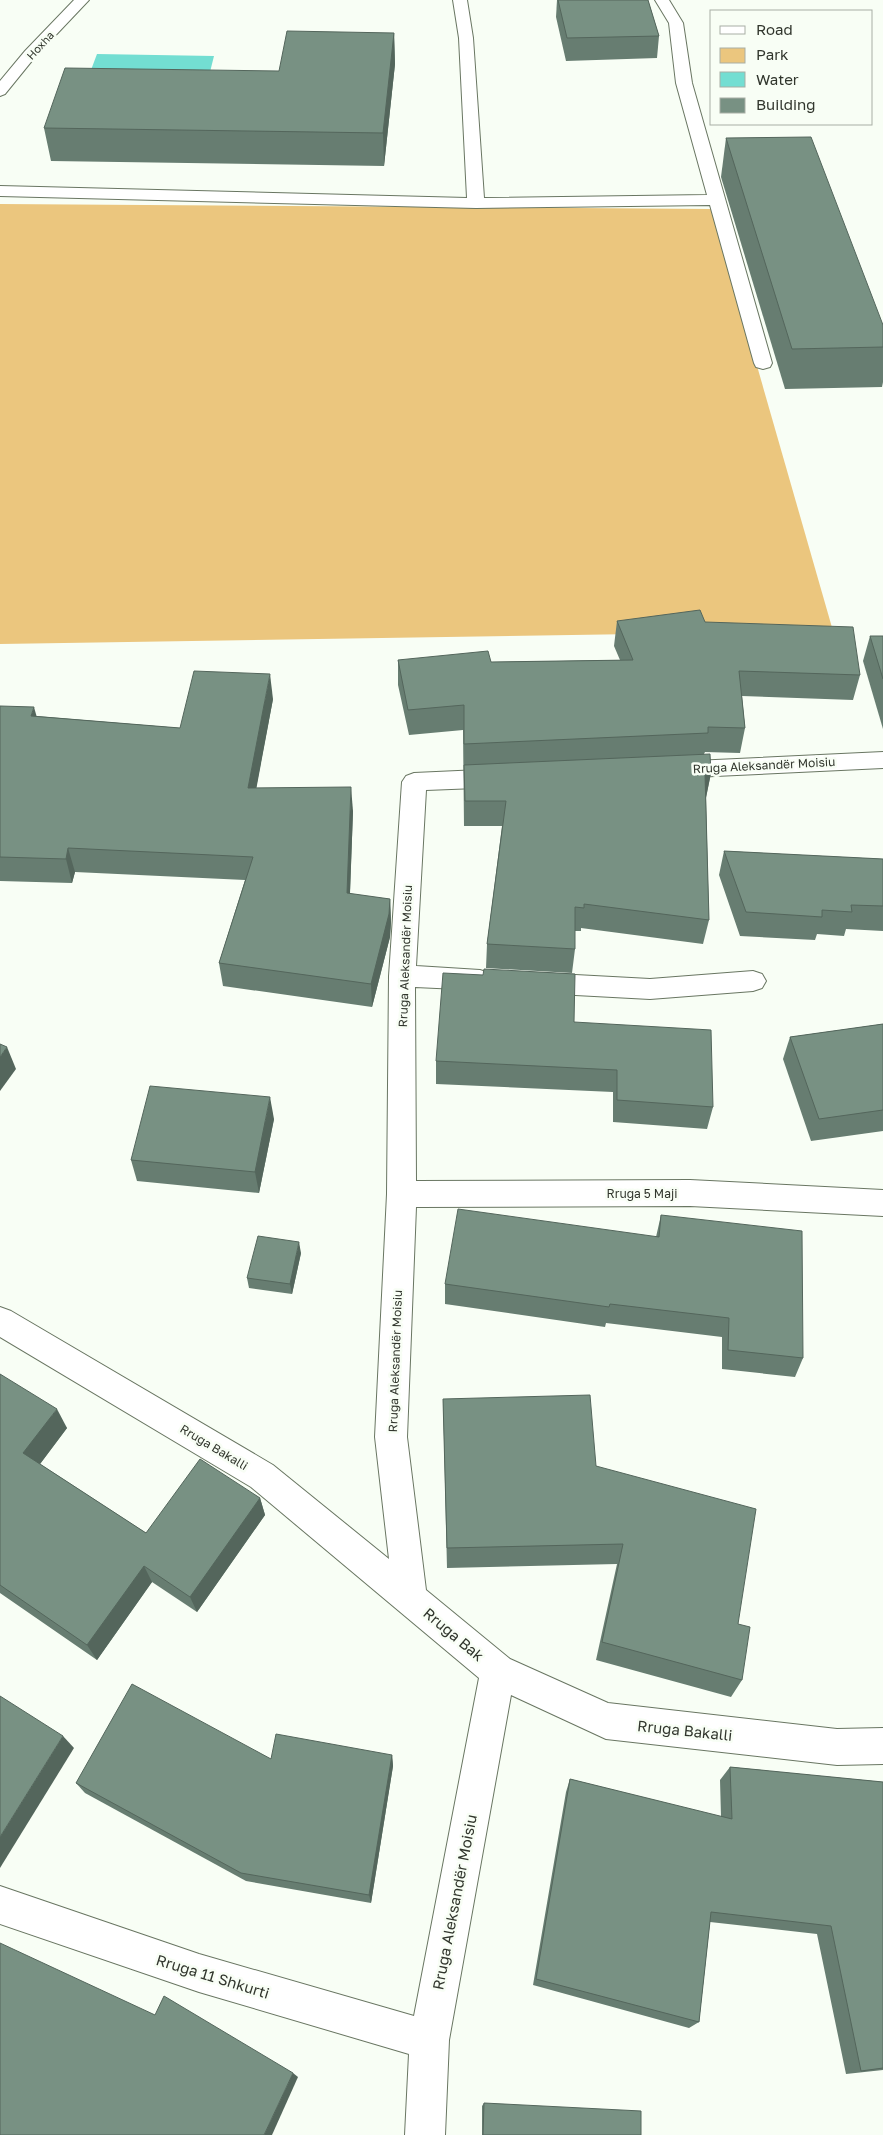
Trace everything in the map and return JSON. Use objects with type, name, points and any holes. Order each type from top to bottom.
[{"type":"street","name":"Hoxha","points":[[0,91],[30,54],[82,0]]},
{"type":"street","points":[[460,0],[466,38],[476,203]]},
{"type":"street","points":[[662,0],[676,23],[684,84],[763,362]]},
{"type":"street","points":[[0,190],[476,203],[718,200]]},
{"type":"street","name":"Rruga Aleksandër Moisiu","points":[[654,771],[883,760]]},
{"type":"street","name":"Rruga Aleksandër Moisiu","points":[[410,1598],[391,1436],[402,1194],[402,976],[414,782],[524,777]]},
{"type":"street","points":[[402,976],[650,988],[752,981]]},
{"type":"street","name":"Rruga 5 Maji","points":[[402,1194],[690,1193],[883,1203]]},
{"type":"street","name":"Rruga Bakalli","points":[[0,1321],[262,1476],[410,1598]]},
{"type":"street","name":"Rruga Bak","points":[[410,1598],[498,1671]]},
{"type":"street","name":"Rruga Aleksandër Moisiu","points":[[424,2135],[429,2040],[498,1671]]},
{"type":"street","name":"Rruga Bakalli","points":[[498,1671],[606,1721],[837,1747],[883,1746]]},
{"type":"street","name":"Rruga 11 Shkurti","points":[[0,1905],[199,1973],[429,2040]]},
{"type":"green space","points":[[0,204],[712,209],[833,631],[0,644]]},
{"type":"water","points":[[97,54],[214,56],[206,88],[85,86]]},
{"type":"building","points":[[558,0],[648,0],[659,36],[567,38]]},
{"type":"building","points":[[287,31],[394,33],[383,133],[44,128],[65,68],[279,71]]},
{"type":"building","points":[[811,137],[883,325],[883,347],[792,349],[726,138]]},
{"type":"building","points":[[700,610],[705,622],[853,627],[860,675],[739,671],[745,728],[708,727],[708,733],[464,744],[464,705],[408,710],[398,660],[488,651],[491,662],[633,660],[617,621]]},
{"type":"building","points":[[870,636],[883,636],[883,679]]},
{"type":"building","points":[[194,671],[270,674],[248,788],[351,787],[347,893],[390,899],[389,914],[371,984],[219,963],[253,857],[68,848],[66,859],[0,857],[0,706],[34,707],[31,716],[180,728]]},
{"type":"building","points":[[710,754],[711,773],[705,774],[709,920],[584,904],[584,908],[575,907],[575,949],[487,944],[506,801],[465,801],[464,765]]},
{"type":"building","points":[[724,851],[883,859],[883,906],[851,905],[852,912],[822,910],[822,917],[746,912]]},
{"type":"building","points":[[484,969],[575,974],[574,1022],[711,1030],[713,1107],[617,1100],[617,1070],[436,1061],[443,973],[483,975]]},
{"type":"building","points":[[883,1024],[883,1110],[819,1119],[790,1037]]},
{"type":"building","points":[[0,1044],[7,1047],[0,1057]]},
{"type":"building","points":[[150,1086],[270,1097],[255,1172],[131,1160]]},
{"type":"building","points":[[458,1209],[659,1237],[661,1215],[802,1231],[803,1358],[728,1350],[729,1318],[610,1304],[609,1307],[445,1284]]},
{"type":"building","points":[[258,1236],[299,1242],[290,1284],[247,1278]]},
{"type":"building","points":[[0,1374],[57,1409],[23,1453],[146,1533],[200,1459],[260,1498],[190,1597],[144,1566],[87,1645],[0,1585]]},
{"type":"building","points":[[590,1395],[596,1466],[756,1509],[738,1624],[750,1627],[742,1680],[602,1642],[623,1544],[447,1548],[443,1399]]},
{"type":"building","points":[[132,1684],[271,1759],[276,1734],[392,1755],[369,1895],[241,1873],[76,1783]]},
{"type":"building","points":[[0,1696],[63,1736],[0,1837]]},
{"type":"building","points":[[730,1767],[883,1782],[883,2068],[861,2071],[831,1926],[711,1912],[699,2022],[536,1979],[570,1779],[732,1819]]},
{"type":"building","points":[[0,1943],[155,2015],[164,1996],[293,2073],[264,2135],[0,2135]]},
{"type":"building","points":[[484,2103],[641,2111],[641,2135],[483,2135]]}]
